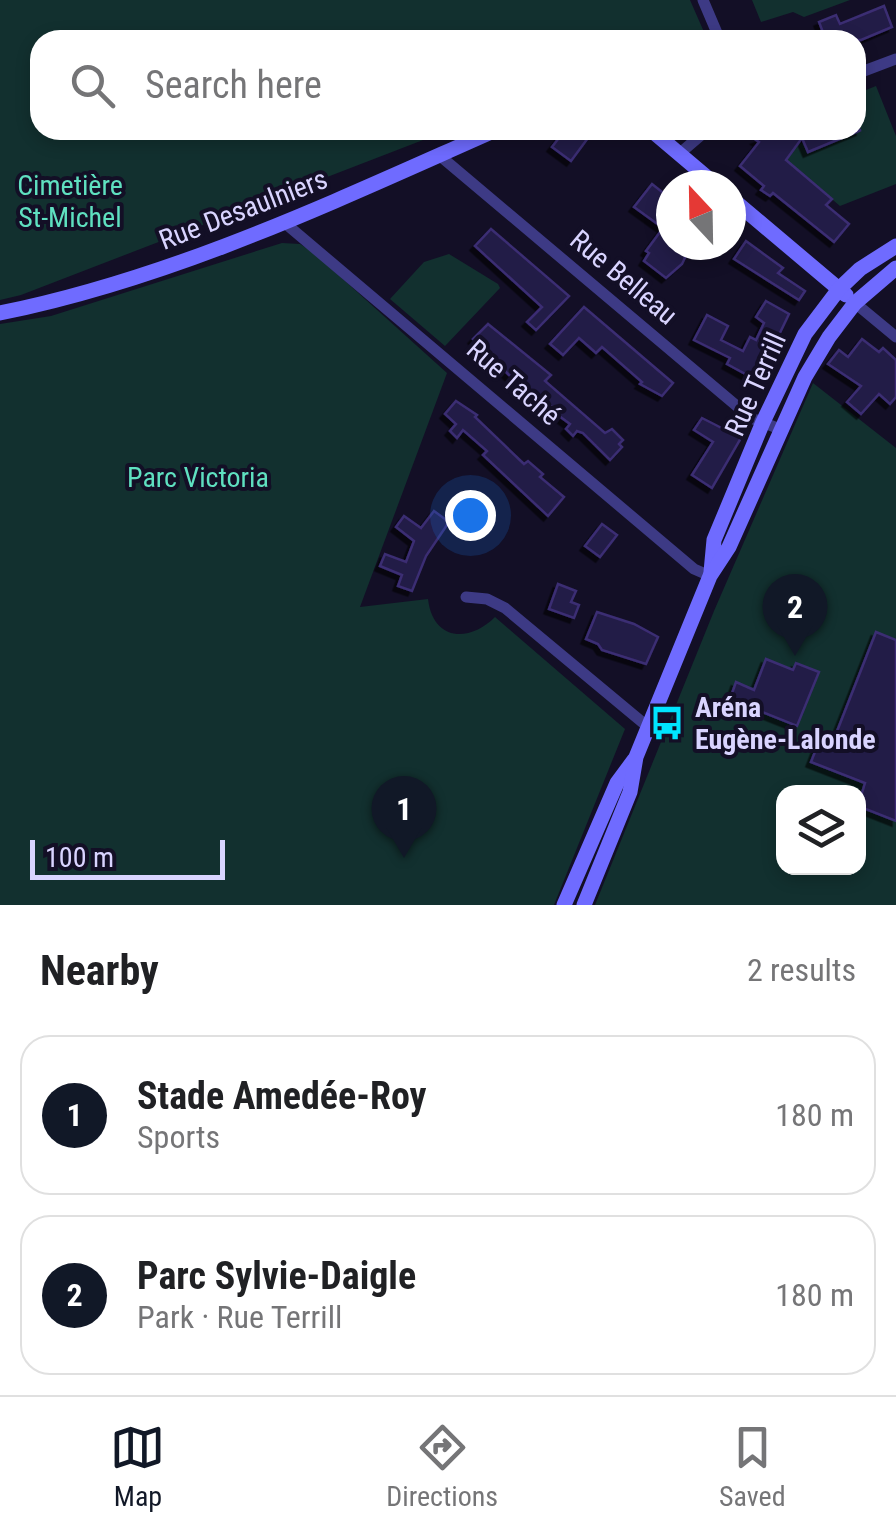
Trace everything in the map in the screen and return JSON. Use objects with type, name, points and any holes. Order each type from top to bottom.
[{"type":"street","points":[[704,0],[716,30]]},
{"type":"street","points":[[866,70],[896,58]]},
{"type":"street","name":"Rue Desaulniers","points":[[0,314],[55,301],[286,224],[473,140]]},
{"type":"street","points":[[663,140],[698,170]]},
{"type":"street","points":[[679,154],[695,140]]},
{"type":"street","name":"Rue Belleau","points":[[439,155],[751,418],[780,429]]},
{"type":"street","points":[[746,211],[896,337]]},
{"type":"street","name":"Rue Taché","points":[[286,224],[694,570],[710,576]]},
{"type":"street","name":"Rue Terrill","points":[[710,576],[714,540],[805,334],[839,289],[896,246]]},
{"type":"street","name":"Rue Terrill","points":[[564,905],[617,783],[636,756],[710,576],[729,547],[816,357],[855,303],[896,268]]},
{"type":"street","points":[[466,597],[487,599],[505,608],[648,727]]},
{"type":"street","name":"Rue Terrill","points":[[584,905],[630,792],[636,756]]},
{"type":"green space","name":"Cimetière St-Michel","points":[[0,0],[690,0],[703,30],[30,30],[30,140],[423,140],[0,300]]},
{"type":"green space","points":[[752,0],[850,0],[804,17],[793,12],[761,22]]},
{"type":"green space","points":[[876,86],[896,136],[896,184],[840,206],[786,160],[784,150],[804,142],[808,152],[837,140],[866,140],[866,90]]},
{"type":"green space","name":"Parc Victoria","points":[[282,243],[300,244],[314,253],[447,373],[360,607],[428,599],[437,623],[454,634],[474,631],[495,617],[625,729],[554,905],[0,905],[0,324],[51,316]]},
{"type":"green space","points":[[449,254],[500,288],[445,346],[390,299],[424,262]]},
{"type":"green space","points":[[813,383],[896,448],[896,905],[595,905],[714,611]]},
{"type":"building","points":[[884,6],[892,27],[866,38],[866,30],[822,30],[819,22],[836,15],[840,24]]},
{"type":"building","points":[[557,140],[587,140],[571,161],[552,147]]},
{"type":"building","points":[[756,140],[801,140],[786,160],[832,199],[826,205],[849,224],[834,242],[773,193],[770,196],[761,190],[764,186],[740,166],[759,142]]},
{"type":"building","points":[[803,140],[837,140],[808,152]]},
{"type":"building","points":[[652,184],[656,187],[656,223],[634,207]]},
{"type":"building","points":[[491,229],[569,296],[536,330],[527,322],[542,307],[475,246]]},
{"type":"building","points":[[656,237],[656,260],[684,260],[666,278],[644,261],[649,253],[646,251]]},
{"type":"building","points":[[746,241],[783,268],[778,273],[805,291],[799,300],[736,260],[746,260]]},
{"type":"building","points":[[766,301],[789,314],[766,362],[771,365],[762,383],[727,364],[730,358],[694,340],[707,315],[728,326],[721,340],[743,351],[750,337],[756,340],[764,323],[756,317]]},
{"type":"building","points":[[584,307],[673,383],[662,396],[640,384],[602,347],[596,353],[579,338],[563,355],[550,344]]},
{"type":"building","points":[[488,324],[551,375],[545,381],[605,433],[612,429],[623,440],[610,460],[583,433],[577,431],[573,436],[566,429],[570,424],[509,375],[473,339]]},
{"type":"building","points":[[862,339],[879,352],[883,348],[896,360],[896,397],[890,404],[879,394],[861,414],[847,402],[861,386],[828,364],[839,350],[848,357]]},
{"type":"building","points":[[456,401],[477,415],[524,464],[528,461],[564,497],[548,516],[483,455],[487,451],[463,430],[457,438],[450,431],[456,424],[445,414]]},
{"type":"building","points":[[702,418],[741,438],[712,488],[692,475],[713,442],[694,430]]},
{"type":"building","points":[[434,511],[449,522],[426,556],[412,591],[398,586],[402,575],[380,566],[385,554],[406,562],[414,541],[396,527],[404,516],[421,528]]},
{"type":"building","points":[[602,524],[617,535],[600,557],[585,546]]},
{"type":"building","points":[[558,584],[576,591],[571,602],[579,605],[574,618],[549,609]]},
{"type":"building","points":[[597,612],[658,637],[646,664],[602,650],[586,639]]},
{"type":"building","points":[[876,632],[896,640],[896,821],[866,809],[865,783],[811,762],[820,739],[832,744]]},
{"type":"building","points":[[766,659],[793,670],[796,663],[819,672],[797,726],[730,699],[736,682],[754,690]]},
{"type":"place","name":"Parc Sylvie-Daigle","points":[[795,656]]},
{"type":"place","name":"Aréna Eugène-Lalonde","points":[[667,723]]},
{"type":"place","name":"Stade Amedée-Roy","points":[[404,858]]}]
